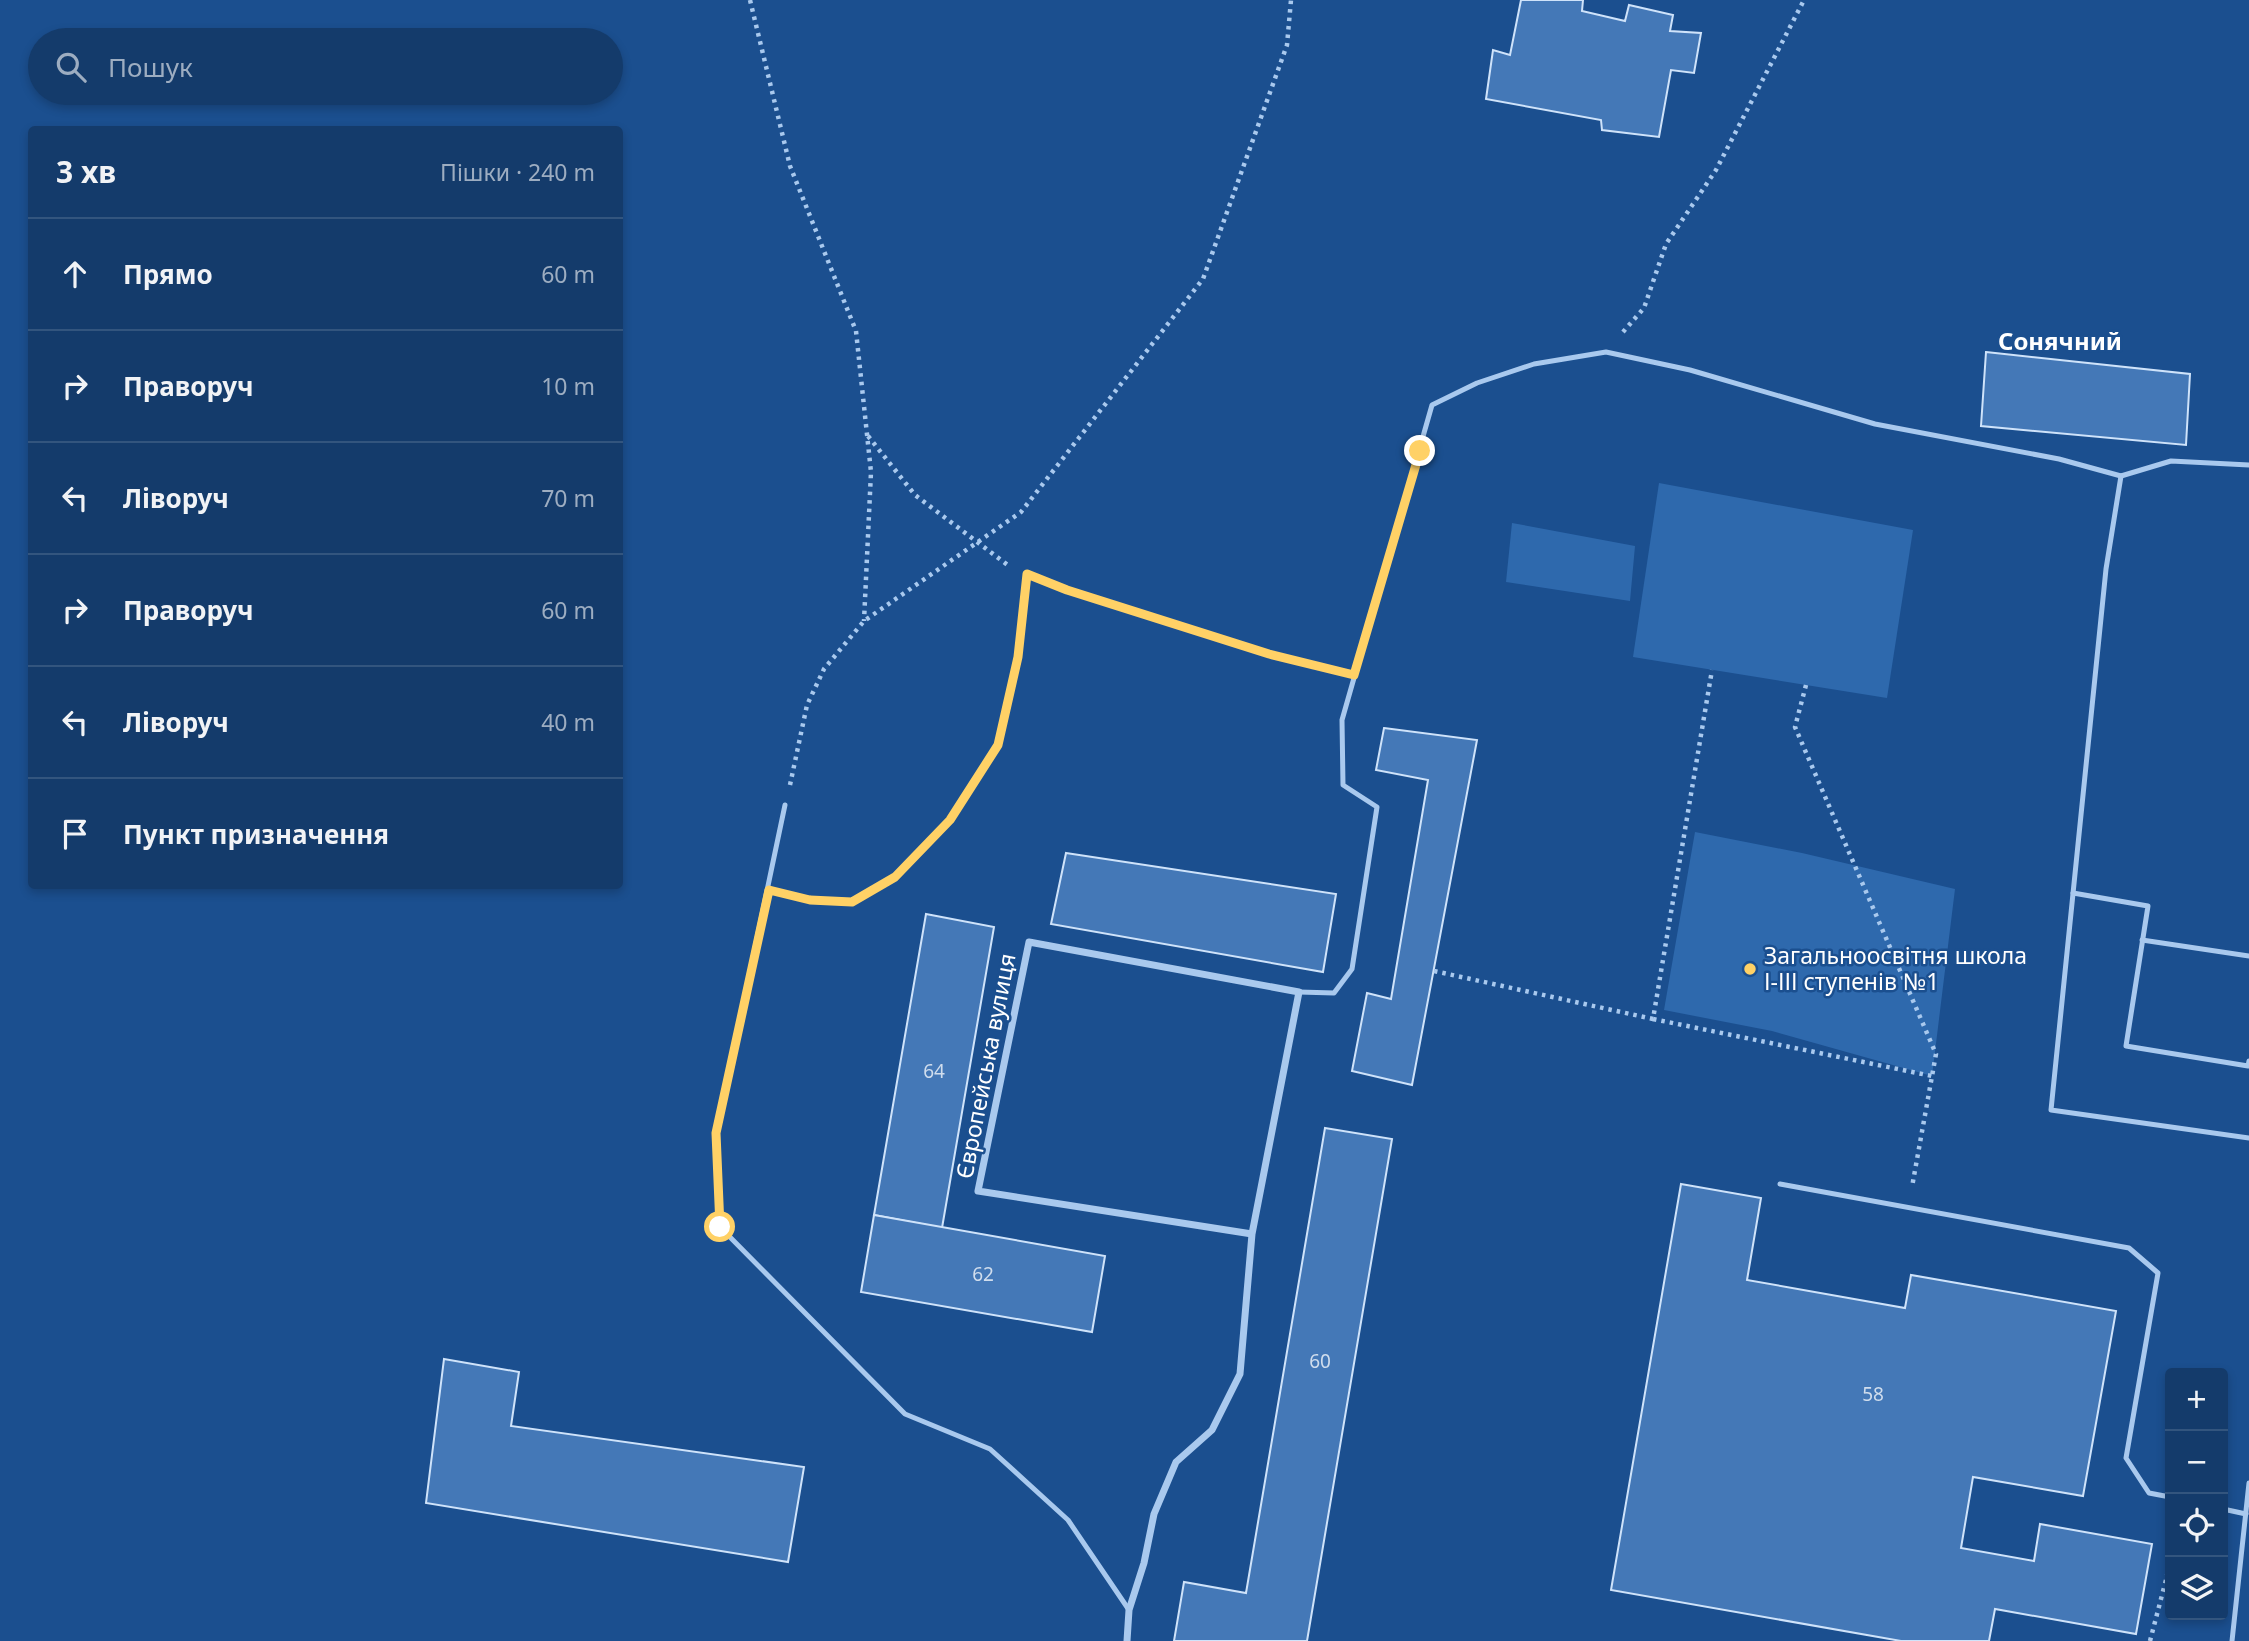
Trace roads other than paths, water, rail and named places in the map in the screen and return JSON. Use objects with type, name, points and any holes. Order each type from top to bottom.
[{"type":"street","name":"Європейська вулиця","points":[[1252,1234],[978,1191],[1029,942],[1299,992]]},
{"type":"street","points":[[1127,1641],[1129,1610],[1144,1563],[1154,1514],[1176,1462],[1212,1430],[1240,1374],[1252,1234],[1299,992]]},
{"type":"lane","points":[[1299,992],[1334,993],[1352,969],[1377,807],[1343,785],[1342,720],[1432,405],[1477,383],[1534,364],[1606,352],[1690,370],[1875,424],[2059,458],[2121,476],[2171,461],[2249,465]]},
{"type":"lane","points":[[2121,476],[2106,569],[2050,1110],[2249,1138]]},
{"type":"lane","points":[[769,890],[810,900],[852,902],[895,877],[950,820],[998,745],[1018,657],[1027,574]]},
{"type":"lane","points":[[785,805],[716,1133],[720,1227],[905,1414],[990,1449],[1068,1520],[1129,1610]]},
{"type":"lane","points":[[2073,893],[2148,906],[2126,1045],[2248,1066],[2249,1061]]},
{"type":"lane","points":[[2142,940],[2249,956]]},
{"type":"lane","points":[[1780,1184],[2129,1248],[2158,1273],[2126,1458],[2149,1493],[2165,1496]]},
{"type":"lane","points":[[2232,1641],[2249,1483]]},
{"type":"lane","points":[[2228,1510],[2247,1515]]},
{"type":"place","name":"Загальноосвітня школа І-ІІІ ступенів №1","points":[[1750,969]]},
{"type":"district","name":"Сонячний","points":[[2060,342]]}]
